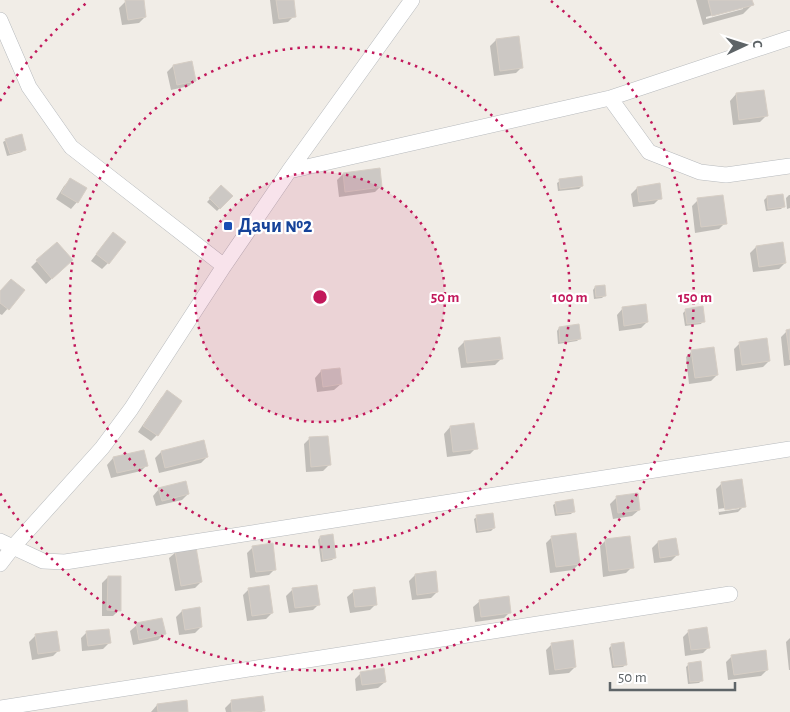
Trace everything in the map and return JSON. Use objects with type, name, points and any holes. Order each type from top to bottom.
[{"type":"street","points":[[0,564],[6,544],[102,448],[131,409],[288,172],[412,0]]},
{"type":"street","points":[[0,20],[29,87],[71,147],[224,266]]},
{"type":"street","points":[[288,172],[610,98],[790,38]]},
{"type":"street","points":[[610,98],[649,152],[700,172],[726,175],[790,166]]},
{"type":"street","points":[[6,544],[43,561],[65,562],[790,449]]},
{"type":"street","points":[[0,708],[730,594]]},
{"type":"building","points":[[125,0],[144,0],[146,17],[128,20]]},
{"type":"building","points":[[276,0],[294,0],[296,17],[279,19]]},
{"type":"building","points":[[708,0],[752,0],[754,5],[712,16]]},
{"type":"building","points":[[519,36],[523,68],[500,71],[496,39]]},
{"type":"building","points":[[192,61],[196,81],[177,85],[173,65]]},
{"type":"building","points":[[764,90],[768,116],[739,120],[736,93]]},
{"type":"building","points":[[22,134],[26,150],[10,154],[5,139]]},
{"type":"building","points":[[380,168],[382,187],[345,192],[343,173]]},
{"type":"building","points":[[582,176],[583,186],[560,189],[559,179]]},
{"type":"building","points":[[70,178],[87,188],[78,203],[61,193]]},
{"type":"building","points":[[660,183],[662,199],[639,202],[637,187]]},
{"type":"building","points":[[221,185],[233,196],[220,209],[209,198]]},
{"type":"building","points":[[783,194],[785,207],[768,209],[767,196]]},
{"type":"building","points":[[723,195],[727,224],[701,227],[697,198]]},
{"type":"building","points":[[113,232],[126,242],[109,264],[96,254]]},
{"type":"building","points":[[57,242],[73,260],[52,279],[36,260]]},
{"type":"building","points":[[783,242],[786,263],[759,267],[756,246]]},
{"type":"building","points":[[11,279],[25,290],[9,310],[0,303],[0,291]]},
{"type":"building","points":[[605,285],[606,296],[596,297],[595,286]]},
{"type":"building","points":[[646,304],[648,322],[624,326],[622,307]]},
{"type":"building","points":[[703,306],[705,322],[687,324],[685,309]]},
{"type":"building","points":[[579,324],[581,339],[560,342],[559,327]]},
{"type":"building","points":[[790,329],[790,360],[786,330]]},
{"type":"building","points":[[500,337],[503,359],[467,363],[464,341]]},
{"type":"building","points":[[767,338],[770,361],[742,365],[739,342]]},
{"type":"building","points":[[714,347],[718,375],[695,378],[691,350]]},
{"type":"building","points":[[340,368],[342,384],[323,387],[321,370]]},
{"type":"building","points":[[167,390],[182,401],[158,436],[143,426]]},
{"type":"building","points":[[474,423],[478,449],[453,452],[450,426]]},
{"type":"building","points":[[328,436],[331,465],[311,467],[309,437]]},
{"type":"building","points":[[204,440],[208,457],[165,468],[161,451]]},
{"type":"building","points":[[144,450],[148,466],[117,473],[113,457]]},
{"type":"building","points":[[742,479],[746,507],[725,510],[721,482]]},
{"type":"building","points":[[186,481],[189,494],[162,501],[158,488]]},
{"type":"building","points":[[638,493],[640,510],[618,513],[616,496]]},
{"type":"building","points":[[573,499],[575,512],[557,514],[555,502]]},
{"type":"building","points":[[493,513],[495,528],[478,531],[476,515]]},
{"type":"building","points":[[576,533],[580,564],[556,567],[551,536]]},
{"type":"building","points":[[333,534],[336,558],[323,560],[320,536]]},
{"type":"building","points":[[630,536],[634,568],[609,571],[605,539]]},
{"type":"building","points":[[676,538],[679,555],[660,558],[658,541]]},
{"type":"building","points":[[273,543],[276,570],[256,572],[252,546]]},
{"type":"building","points":[[196,547],[202,582],[181,586],[175,551]]},
{"type":"building","points":[[436,571],[438,592],[417,595],[415,574]]},
{"type":"building","points":[[108,576],[121,576],[121,611],[107,610]]},
{"type":"building","points":[[269,585],[273,613],[252,616],[248,588]]},
{"type":"building","points":[[317,585],[320,605],[295,608],[292,588]]},
{"type":"building","points":[[375,587],[377,605],[355,607],[353,590]]},
{"type":"building","points":[[509,596],[511,613],[481,617],[479,600]]},
{"type":"building","points":[[200,607],[202,627],[185,630],[182,610]]},
{"type":"building","points":[[162,618],[166,634],[139,640],[136,623]]},
{"type":"building","points":[[707,627],[710,648],[691,650],[688,630]]},
{"type":"building","points":[[109,629],[111,643],[88,646],[86,631]]},
{"type":"building","points":[[57,631],[60,651],[38,654],[35,634]]},
{"type":"building","points":[[573,640],[576,667],[555,670],[551,643]]},
{"type":"building","points":[[624,642],[627,665],[614,666],[611,644]]},
{"type":"building","points":[[766,650],[768,670],[734,675],[731,655]]},
{"type":"building","points":[[701,661],[703,681],[690,682],[688,663]]},
{"type":"building","points":[[384,668],[386,682],[362,685],[360,672]]},
{"type":"building","points":[[263,696],[265,711],[232,712],[231,700]]},
{"type":"building","points":[[187,700],[188,712],[158,712],[157,704]]},
{"type":"place","name":"Дачи №2","points":[[228,226]]}]
